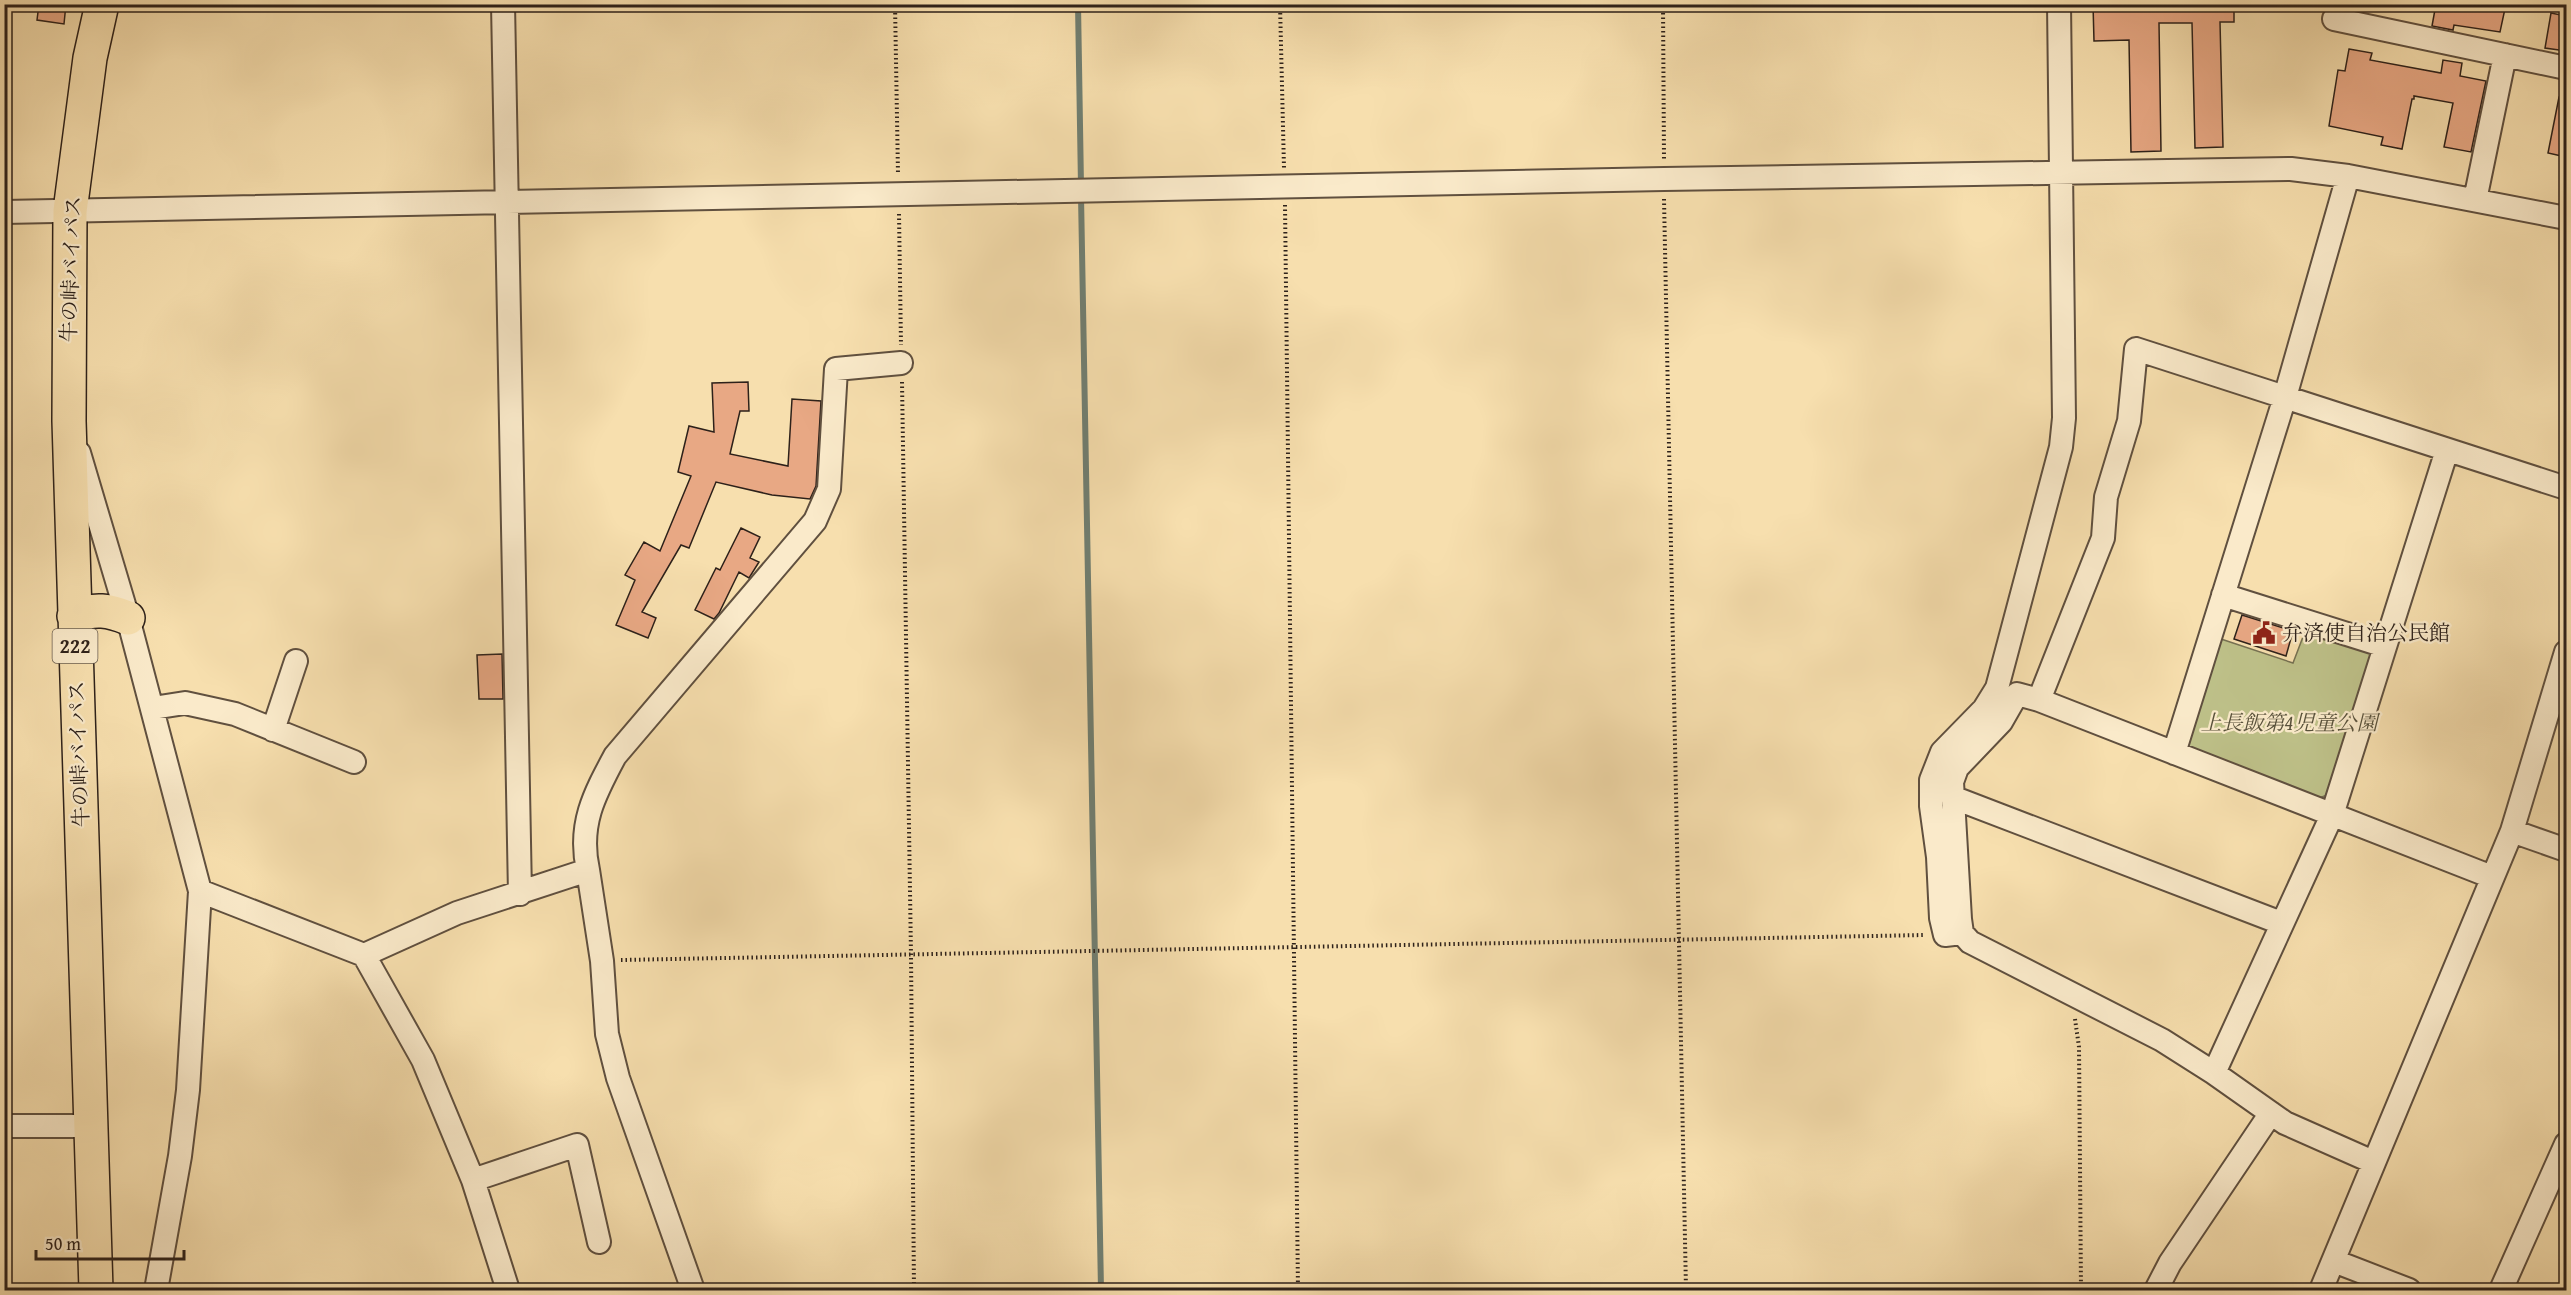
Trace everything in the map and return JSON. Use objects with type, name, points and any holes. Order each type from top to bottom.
[{"type":"highway","name":"牛の峠バイパス","points":[[96,1290],[69,421],[70,211],[90,58],[102,4]]},
{"type":"highway","points":[[74,616],[100,610],[112,611],[128,618]]},
{"type":"street","points":[[503,4],[520,894]]},
{"type":"street","points":[[2059,4],[2064,418],[2061,447],[2006,662],[1997,688],[1984,709],[1942,752],[1931,780],[1931,806],[1938,857],[1941,918],[1954,934],[2162,1040],[2285,1123],[2373,1162]]},
{"type":"street","points":[[2334,19],[2566,68]]},
{"type":"street","points":[[2475,201],[2505,55]]},
{"type":"street","points":[[4,212],[1664,179],[2291,170],[2348,176],[2566,218]]},
{"type":"street","points":[[2174,753],[2285,397],[2348,176]]},
{"type":"street","points":[[2039,700],[2103,538],[2106,497],[2129,421],[2136,349],[2566,488]]},
{"type":"street","points":[[693,1290],[618,1078],[608,1035],[602,961],[584,849],[592,800],[615,756],[815,521],[829,489],[836,369],[901,363]]},
{"type":"street","points":[[69,421],[128,618],[200,891],[188,1090],[180,1156],[156,1290]]},
{"type":"street","points":[[2214,1073],[2332,815],[2447,450]]},
{"type":"street","points":[[2223,595],[2385,646]]},
{"type":"street","points":[[2321,1290],[2512,831],[2566,652]]},
{"type":"street","points":[[273,730],[296,660]]},
{"type":"street","points":[[1954,934],[1952,782],[1957,768],[2001,722],[2017,694],[2039,700],[2492,877]]},
{"type":"street","points":[[153,708],[185,703],[235,714],[354,762]]},
{"type":"street","points":[[1952,797],[2281,923]]},
{"type":"street","points":[[2512,831],[2566,850]]},
{"type":"street","points":[[364,955],[457,913],[588,870]]},
{"type":"street","points":[[200,891],[364,955],[423,1060],[472,1180],[508,1290]]},
{"type":"street","points":[[2156,1290],[2169,1263],[2271,1113]]},
{"type":"street","points":[[4,1126],[90,1126]]},
{"type":"street","points":[[2501,1290],[2560,1178],[2566,1144]]},
{"type":"street","points":[[472,1180],[577,1145],[599,1242]]},
{"type":"street","points":[[2334,1261],[2409,1290]]},
{"type":"path","points":[[895,4],[911,955],[914,1290]]},
{"type":"path","points":[[1280,4],[1298,1290]]},
{"type":"path","points":[[1663,4],[1677,940],[1686,1290]]},
{"type":"path","points":[[602,961],[1954,934]]},
{"type":"path","points":[[2066,1014],[2076,1020],[2079,1047],[2081,1290]]},
{"type":"green space","name":"上長飯第4児童公園","points":[[2306,629],[2368,649],[2373,659],[2330,794],[2319,798],[2191,751],[2187,741],[2218,638],[2293,663]]},
{"type":"building","points":[[39,4],[66,4],[64,24],[37,20]]},
{"type":"building","points":[[2093,4],[2234,4],[2234,22],[2220,22],[2223,147],[2195,148],[2192,23],[2159,23],[2161,151],[2131,152],[2129,40],[2094,41]]},
{"type":"building","points":[[2436,4],[2506,4],[2500,32],[2454,25],[2453,30],[2432,26]]},
{"type":"building","points":[[2551,13],[2566,16],[2566,51],[2545,48]]},
{"type":"building","points":[[2349,49],[2372,53],[2370,60],[2441,73],[2443,60],[2462,63],[2460,76],[2486,81],[2471,152],[2444,147],[2453,103],[2414,96],[2402,149],[2381,145],[2383,137],[2329,126],[2338,70],[2345,71]]},
{"type":"building","points":[[2559,97],[2566,98],[2566,157],[2548,153]]},
{"type":"building","points":[[748,382],[749,411],[740,411],[730,454],[788,466],[792,399],[821,401],[816,486],[810,499],[772,495],[716,482],[689,548],[681,545],[642,612],[656,618],[648,638],[616,625],[635,580],[625,575],[644,542],[660,551],[691,476],[678,472],[689,426],[714,432],[712,383]]},
{"type":"building","points":[[741,528],[760,537],[750,558],[759,562],[749,578],[739,572],[714,619],[695,610],[716,568],[720,570]]},
{"type":"building","name":"弁済使自治公民館","points":[[2242,615],[2293,631],[2286,656],[2234,639]]},
{"type":"building","points":[[502,654],[503,699],[479,699],[477,655]]},
{"type":"waterway","points":[[1078,4],[1081,186]]},
{"type":"waterway","points":[[1081,196],[1101,1290]]},
{"type":"place","name":"弁済使自治公民館","points":[[2264,633]]}]
